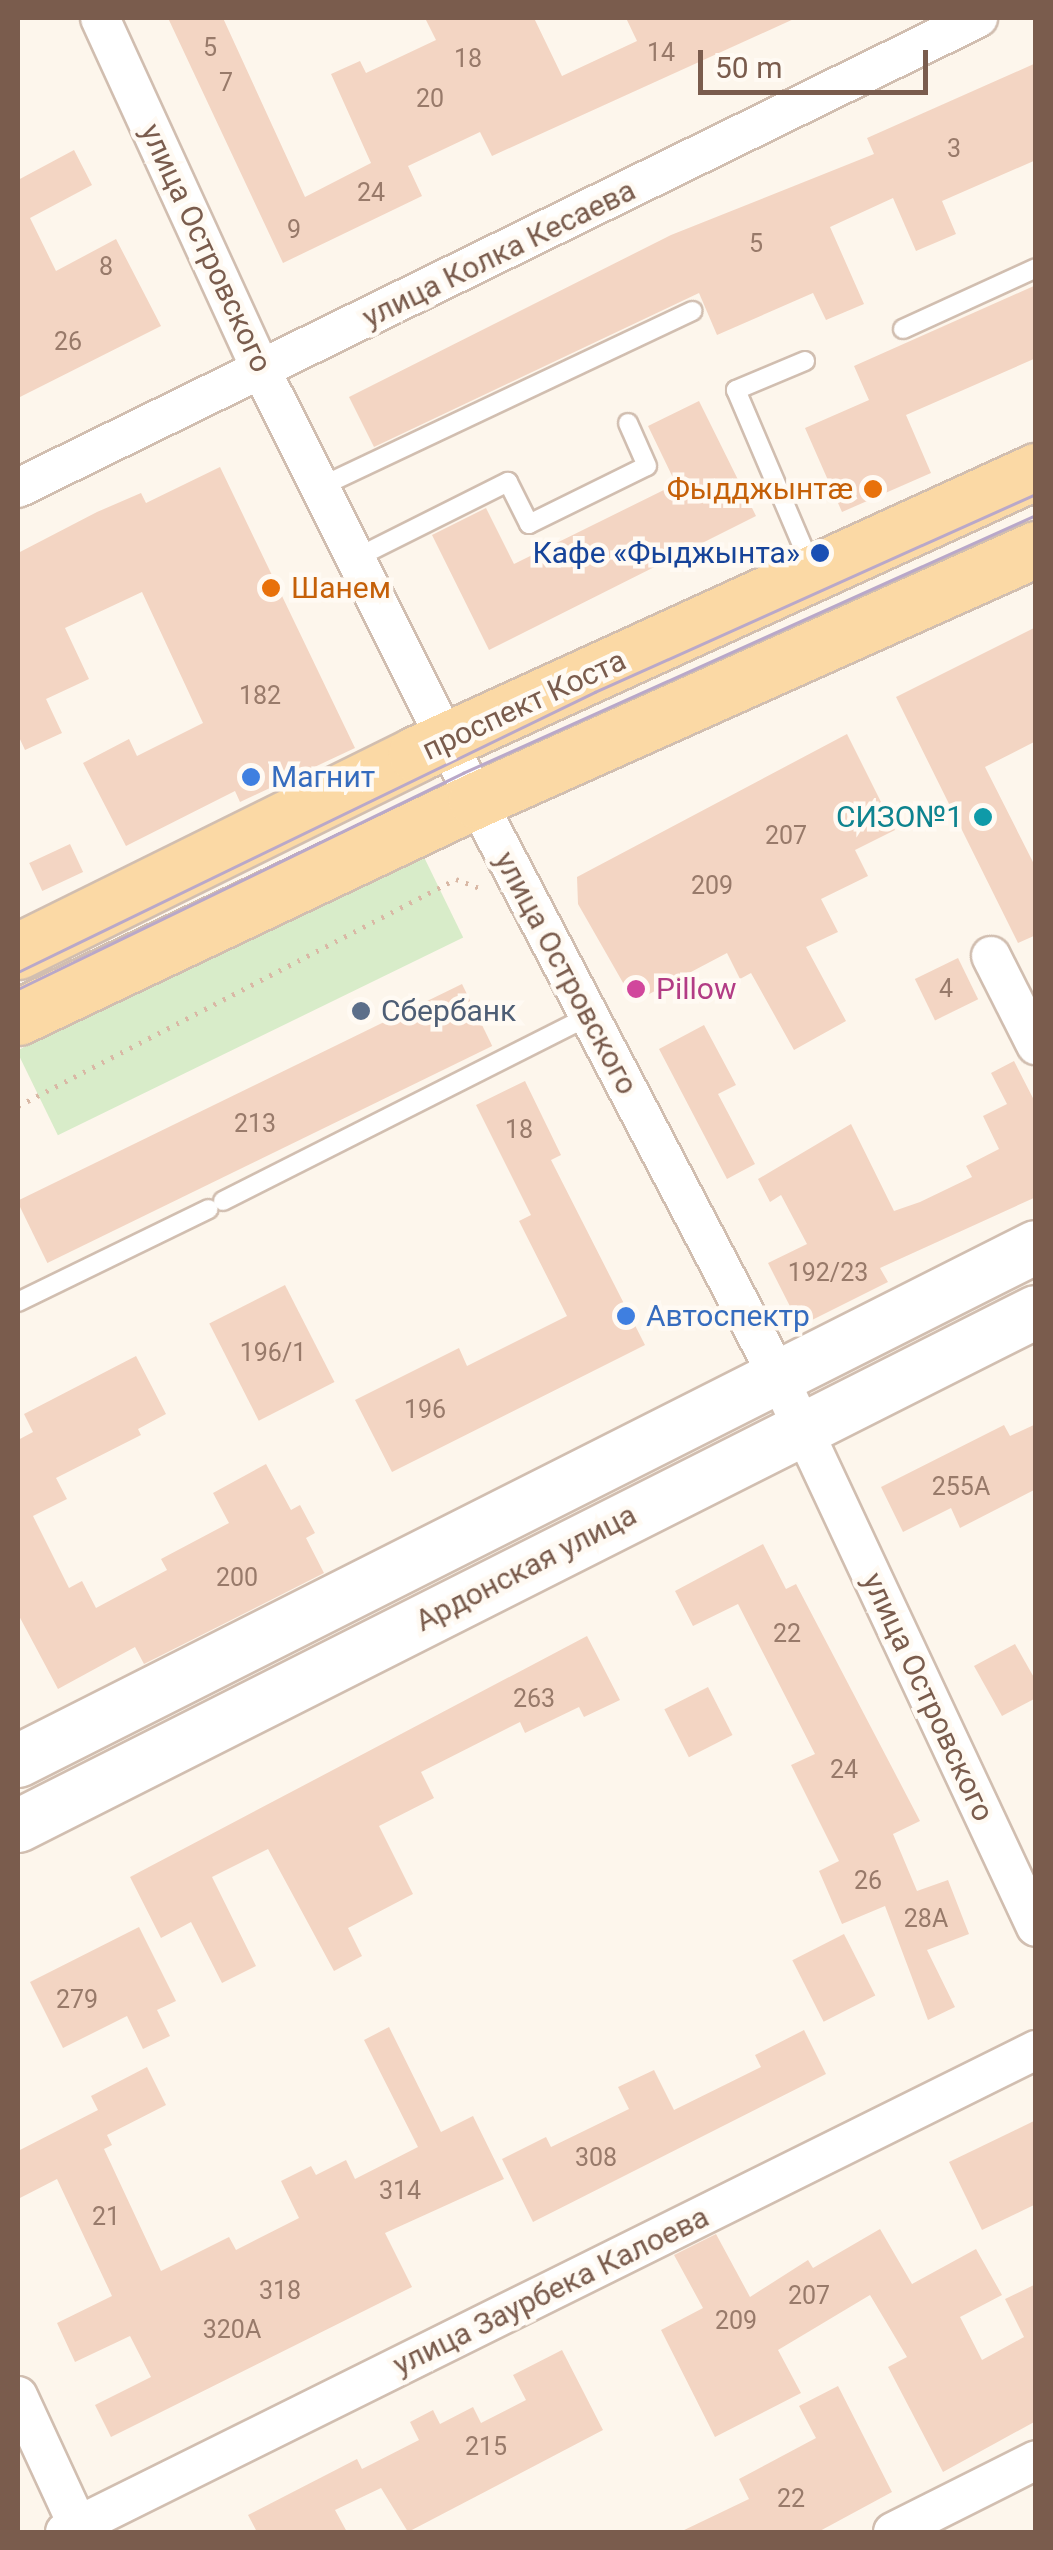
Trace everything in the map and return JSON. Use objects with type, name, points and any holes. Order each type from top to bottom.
[{"type":"main road","name":"проспект Коста","points":[[18,951],[448,739],[1036,471]]},
{"type":"main road","points":[[18,1016],[476,800],[1036,548]]},
{"type":"main road","name":"Ардонская улица","points":[[18,1760],[1036,1247]]},
{"type":"main road","name":"Ардонская улица","points":[[18,1826],[802,1426],[1036,1312]]},
{"type":"street","name":"улица Островского","points":[[100,18],[262,372],[476,800],[802,1426],[1036,1927]]},
{"type":"street","name":"улица Колка Кесаева","points":[[18,488],[262,372],[978,18]]},
{"type":"street","points":[[991,956],[1036,1045]]},
{"type":"street","name":"улица Заурбека Калоева","points":[[72,2530],[1036,2050]]},
{"type":"street","points":[[18,2396],[72,2530]]},
{"type":"street","points":[[893,2532],[1036,2460]]},
{"type":"lane","points":[[903,329],[1036,268]]},
{"type":"lane","points":[[320,487],[692,310]]},
{"type":"lane","points":[[805,360],[736,390],[814,571]]},
{"type":"lane","points":[[356,558],[508,482],[529,524],[648,466],[628,424]]},
{"type":"lane","points":[[18,1302],[589,1016]]},
{"type":"path","points":[[18,1106],[456,880],[484,890]]},
{"type":"green space","points":[[422,853],[463,937],[58,1135],[18,1050]]},
{"type":"building","points":[[168,18],[223,18],[305,197],[371,163],[331,74],[360,61],[366,73],[436,40],[425,18],[534,18],[562,76],[637,41],[626,18],[796,18],[492,156],[480,132],[408,166],[422,196],[283,263]]},
{"type":"building","points":[[1036,63],[1036,160],[942,201],[956,234],[916,251],[893,198],[830,227],[864,304],[826,320],[813,293],[717,335],[699,293],[374,447],[349,397],[671,235],[874,154],[867,138]]},
{"type":"building","points":[[74,150],[92,185],[30,218],[56,271],[116,239],[161,326],[18,398],[18,180]]},
{"type":"building","points":[[1036,285],[1036,358],[906,415],[931,473],[842,512],[805,428],[869,400],[854,366]]},
{"type":"building","points":[[699,401],[756,516],[489,650],[432,535],[486,508],[514,564],[676,484],[648,426]]},
{"type":"building","points":[[220,467],[355,748],[240,802],[235,791],[126,846],[83,763],[129,739],[137,756],[203,723],[142,592],[65,628],[89,679],[46,699],[62,733],[25,750],[18,735],[18,553],[141,493],[146,503]]},
{"type":"building","name":"СИЗО№1","points":[[1036,627],[1036,741],[985,767],[1036,868],[1036,935],[1018,943],[896,697]]},
{"type":"building","points":[[847,734],[895,830],[855,850],[868,876],[821,899],[838,932],[806,947],[846,1021],[794,1050],[751,973],[740,979],[727,953],[634,1002],[578,904],[577,877]]},
{"type":"building","points":[[70,844],[83,872],[42,891],[29,863]]},
{"type":"building","points":[[958,958],[978,999],[935,1020],[915,979]]},
{"type":"building","points":[[462,984],[492,1046],[47,1263],[18,1201]]},
{"type":"building","points":[[704,1025],[736,1085],[718,1094],[755,1164],[727,1179],[659,1049]]},
{"type":"building","points":[[1014,1061],[1036,1104],[1036,1197],[880,1268],[888,1282],[800,1326],[768,1263],[807,1244],[781,1195],[770,1202],[758,1179],[851,1124],[894,1211],[920,1202],[972,1177],[966,1166],[999,1149],[983,1116],[1007,1104],[991,1073]]},
{"type":"building","points":[[525,1081],[561,1155],[551,1160],[645,1345],[392,1472],[355,1400],[459,1348],[467,1366],[567,1316],[519,1221],[531,1215],[476,1105]]},
{"type":"building","points":[[285,1285],[334,1382],[259,1421],[209,1324]]},
{"type":"building","points":[[136,1356],[166,1414],[138,1429],[141,1435],[56,1478],[67,1499],[33,1516],[69,1588],[82,1581],[96,1608],[167,1570],[161,1559],[229,1523],[213,1493],[266,1464],[291,1510],[300,1505],[315,1533],[306,1538],[324,1573],[144,1664],[135,1647],[58,1689],[18,1614],[18,1440],[33,1432],[24,1414]]},
{"type":"building","points":[[1036,1424],[1036,1489],[960,1528],[951,1508],[903,1532],[881,1487],[1004,1425],[1010,1436]]},
{"type":"building","points":[[763,1544],[786,1589],[796,1584],[920,1821],[893,1834],[917,1891],[948,1880],[969,1934],[927,1950],[955,2007],[928,2020],[885,1906],[842,1924],[819,1871],[839,1861],[791,1765],[815,1754],[738,1604],[693,1626],[675,1591]]},
{"type":"building","points":[[587,1636],[620,1700],[584,1717],[579,1707],[525,1733],[520,1722],[421,1772],[434,1798],[379,1826],[413,1894],[348,1928],[362,1956],[334,1971],[268,1849],[212,1877],[256,1966],[222,1983],[191,1922],[161,1938],[130,1877]]},
{"type":"building","points":[[1015,1644],[1036,1681],[1036,1698],[1002,1716],[974,1666]]},
{"type":"building","points":[[708,1687],[733,1735],[689,1757],[664,1709]]},
{"type":"building","points":[[139,1927],[176,2001],[157,2010],[170,2036],[143,2049],[127,2016],[63,2048],[30,1982]]},
{"type":"building","points":[[844,1934],[875,1995],[824,2022],[792,1960]]},
{"type":"building","points":[[389,2027],[441,2132],[473,2116],[504,2179],[385,2233],[412,2287],[111,2437],[95,2405],[151,2377],[130,2336],[75,2362],[57,2323],[112,2296],[57,2179],[18,2199],[18,2151],[98,2110],[91,2096],[147,2067],[166,2105],[107,2135],[112,2145],[104,2149],[161,2271],[229,2237],[236,2250],[299,2218],[281,2181],[311,2166],[316,2175],[346,2160],[355,2179],[418,2147],[364,2040]]},
{"type":"building","points":[[804,2030],[826,2074],[533,2222],[502,2159],[546,2137],[551,2147],[629,2109],[618,2087],[654,2070],[674,2110],[761,2067],[755,2055]]},
{"type":"building","points":[[1036,2120],[1036,2204],[982,2230],[949,2162]]},
{"type":"building","points":[[880,2229],[912,2284],[976,2249],[1002,2295],[960,2317],[982,2360],[1024,2337],[1005,2299],[1036,2284],[1036,2421],[943,2472],[888,2367],[907,2357],[870,2295],[778,2350],[801,2393],[715,2437],[661,2330],[703,2308],[674,2255],[716,2234],[750,2297],[808,2260],[813,2268]]},
{"type":"building","points":[[562,2350],[603,2430],[408,2532],[381,2488],[335,2510],[347,2532],[257,2532],[248,2515],[357,2459],[362,2469],[419,2440],[410,2422],[433,2410],[440,2424],[473,2407],[481,2423],[526,2400],[513,2375]]},
{"type":"building","points":[[838,2386],[892,2492],[818,2532],[680,2532],[749,2499],[739,2479],[816,2438],[799,2406]]},
{"type":"tram line","points":[[18,972],[595,692],[1036,494]]},
{"type":"tram line","points":[[18,989],[463,773],[1036,515]]},
{"type":"place","name":"Фыдджынтӕ","points":[[873,489]]},
{"type":"place","name":"Кафе «Фыджынта»","points":[[820,553]]},
{"type":"place","name":"Шанем","points":[[271,588]]},
{"type":"place","name":"Магнит","points":[[251,777]]},
{"type":"place","name":"СИЗО№1","points":[[983,817]]},
{"type":"place","name":"Pillow","points":[[636,989]]},
{"type":"place","name":"Сбербанк","points":[[361,1011]]},
{"type":"place","name":"Автоспектр","points":[[626,1316]]}]
